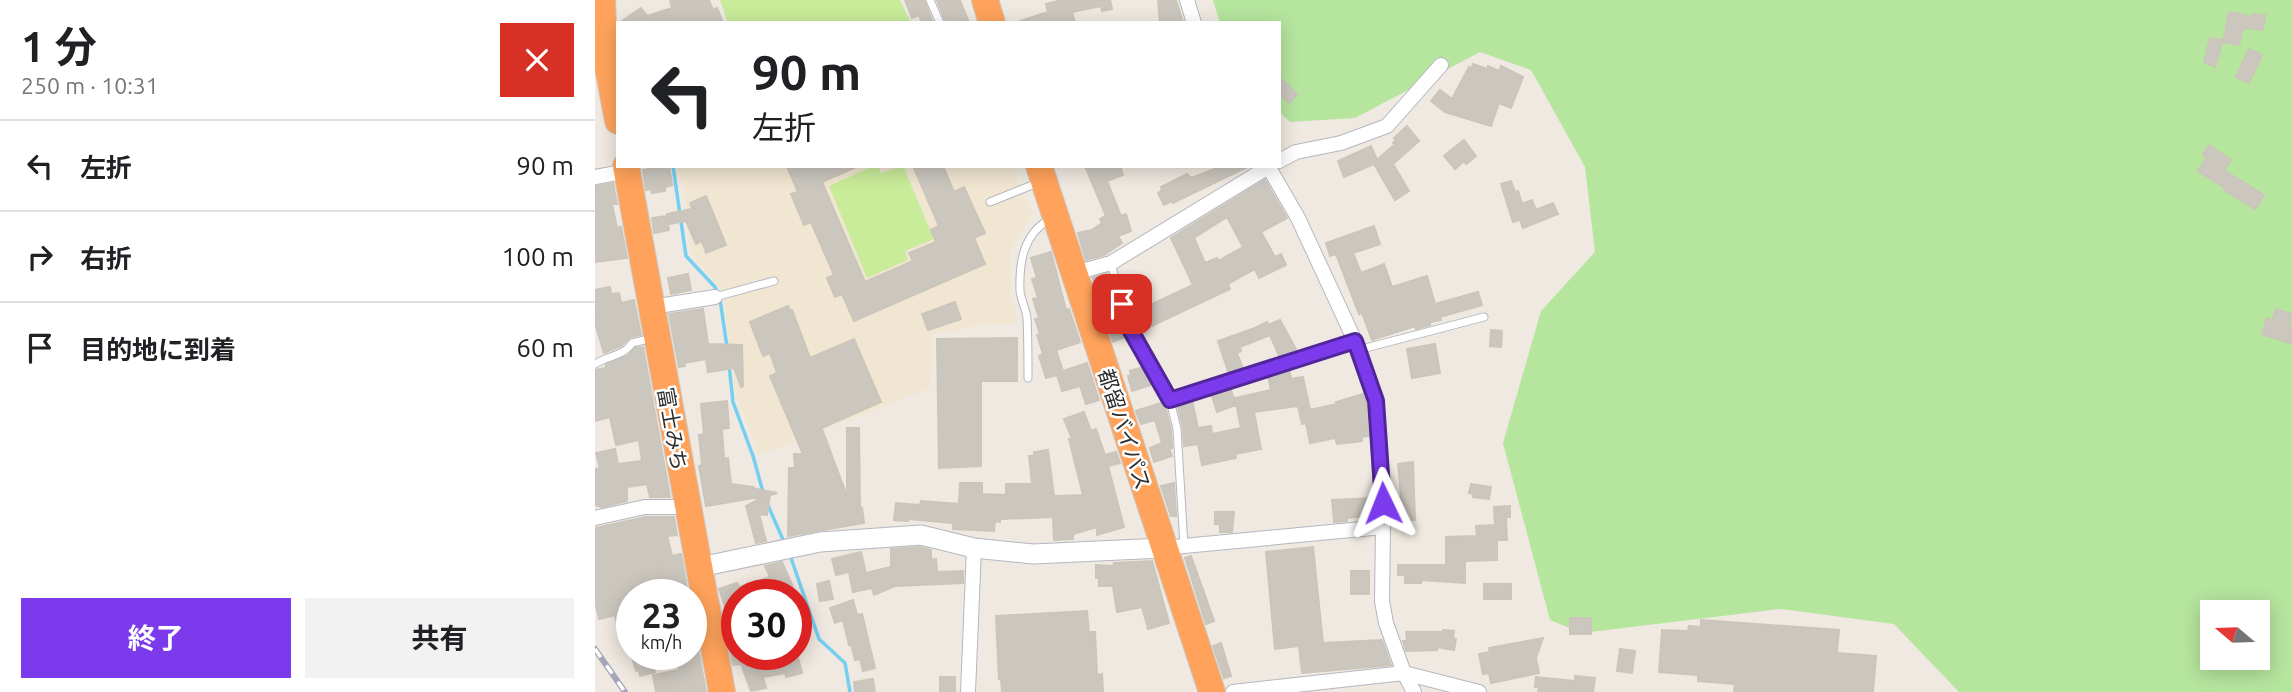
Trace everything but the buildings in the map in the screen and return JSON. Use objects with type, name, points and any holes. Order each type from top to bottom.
[{"type":"highway","points":[[601,0],[604,46],[616,110]]},
{"type":"highway","points":[[985,0],[991,21]]},
{"type":"highway","name":"富士みち","points":[[626,169],[722,692]]},
{"type":"highway","name":"都留バイパス","points":[[1041,173],[1173,547],[1212,692]]},
{"type":"street","points":[[1187,0],[1193,21]]},
{"type":"street","points":[[1281,160],[1296,152],[1341,143],[1387,126],[1441,65]]},
{"type":"street","points":[[1075,274],[1111,263],[1266,168]]},
{"type":"street","points":[[1270,168],[1298,218],[1357,345],[1376,401],[1383,527],[1382,601],[1386,622],[1404,673],[1414,692]]},
{"type":"street","points":[[595,177],[626,169]]},
{"type":"street","points":[[652,307],[719,296]]},
{"type":"street","points":[[595,518],[645,507],[687,507]]},
{"type":"street","points":[[700,567],[820,542],[876,538],[921,536],[974,548],[1033,554],[1173,547],[1383,527]]},
{"type":"street","points":[[968,692],[974,548]]},
{"type":"street","points":[[1233,692],[1404,673],[1479,692]]},
{"type":"lane","points":[[930,0],[939,21]]},
{"type":"lane","points":[[990,202],[1041,173]]},
{"type":"lane","points":[[1028,378],[1027,315],[1020,293],[1023,249],[1043,223],[1056,216]]},
{"type":"lane","points":[[1111,263],[1127,324],[1170,400],[1177,429],[1173,547]]},
{"type":"lane","points":[[719,296],[774,281]]},
{"type":"lane","points":[[1170,400],[1357,345],[1484,317]]},
{"type":"lane","points":[[595,364],[628,351],[632,343],[657,338]]},
{"type":"shaded area","points":[[678,168],[1013,168],[1032,215],[1010,251],[1011,296],[1016,311],[1016,324],[980,325],[933,334],[930,388],[759,455],[734,388],[725,308],[719,287],[691,252],[684,190]]},
{"type":"green space","points":[[720,0],[900,0],[910,21],[727,21]]},
{"type":"green space","points":[[1213,0],[2292,0],[2292,692],[1959,692],[1894,624],[1781,609],[1582,633],[1550,620],[1503,443],[1541,311],[1595,252],[1585,167],[1531,70],[1480,52],[1355,118],[1290,122],[1281,114],[1281,21],[1219,21]]},
{"type":"green space","points":[[870,168],[879,168],[881,173],[904,168],[934,239],[905,251],[908,260],[867,278],[829,186]]},
{"type":"waterway","points":[[673,168],[686,256],[717,292]]},
{"type":"waterway","points":[[720,299],[727,347]]},
{"type":"waterway","points":[[729,365],[733,402],[763,492]]},
{"type":"waterway","points":[[767,503],[784,542]]},
{"type":"waterway","points":[[791,558],[819,639],[845,663],[850,692]]},
{"type":"railway","points":[[595,649],[625,692]]},
{"type":"route","points":[[1122,304],[1127,324],[1170,400],[1355,341],[1376,401],[1383,503]]}]
